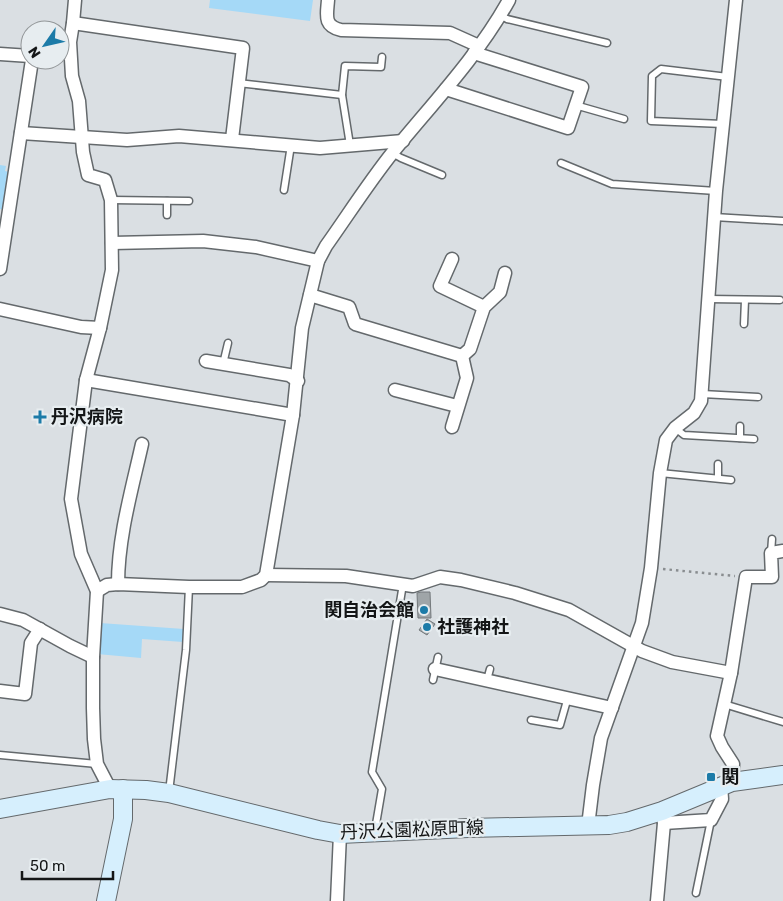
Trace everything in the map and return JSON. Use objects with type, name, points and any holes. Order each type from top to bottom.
[{"type":"main road","name":"丹沢公園松原町線","points":[[0,809],[116,789],[169,793],[340,834],[468,828],[588,826],[663,817],[727,784],[783,775]]},
{"type":"main road","points":[[106,901],[123,819],[116,789]]},
{"type":"street","points":[[75,0],[70,42],[72,76],[79,100],[83,152],[88,175],[105,180],[111,200],[112,270],[100,328],[86,380],[72,499],[81,554],[97,591],[93,657],[93,708],[97,764],[116,789]]},
{"type":"street","points":[[328,0],[327,16],[328,23],[332,28],[341,30],[450,33],[476,49],[582,87],[568,128],[446,89]]},
{"type":"street","points":[[97,591],[107,585],[118,584],[242,587],[261,580],[266,575],[298,381],[302,328],[318,262],[326,246],[392,152],[446,89],[509,0]]},
{"type":"street","points":[[588,826],[601,738],[642,623],[651,568],[660,473],[666,440],[675,428],[694,413],[701,401],[716,191],[736,0]]},
{"type":"street","points":[[73,23],[243,48],[232,139]]},
{"type":"street","points":[[0,54],[20,55]]},
{"type":"street","points":[[0,269],[30,70]]},
{"type":"street","points":[[21,133],[127,140],[179,136],[232,139],[320,148],[403,141]]},
{"type":"street","points":[[112,243],[203,241],[256,247],[318,262]]},
{"type":"street","points":[[452,259],[440,286],[484,306]]},
{"type":"street","points":[[462,356],[470,349],[484,306],[500,292],[505,273]]},
{"type":"street","points":[[310,295],[349,307],[355,324],[462,356]]},
{"type":"street","points":[[0,309],[81,327],[100,328]]},
{"type":"street","points":[[452,428],[466,378],[462,356]]},
{"type":"street","points":[[206,361],[289,375],[298,381]]},
{"type":"street","points":[[86,380],[293,415]]},
{"type":"street","points":[[395,390],[457,406]]},
{"type":"street","points":[[118,584],[118,569],[127,514],[142,444]]},
{"type":"street","points":[[657,901],[663,817],[711,820],[722,799],[733,764],[717,736],[731,673],[746,577],[772,577],[777,552]]},
{"type":"street","points":[[266,575],[346,576],[413,586],[440,577],[462,580],[515,593],[569,610],[642,651],[672,662],[731,673]]},
{"type":"street","points":[[0,614],[24,620],[93,657]]},
{"type":"street","points":[[0,691],[25,694],[31,643],[40,629]]},
{"type":"street","points":[[435,669],[489,675],[612,708]]},
{"type":"street","points":[[337,901],[340,834]]},
{"type":"lane","points":[[500,15],[506,19],[607,43]]},
{"type":"lane","points":[[350,145],[342,95],[345,66],[381,67],[382,57]]},
{"type":"lane","points":[[724,124],[652,121],[652,76],[661,69],[728,77]]},
{"type":"lane","points":[[238,83],[342,95]]},
{"type":"lane","points":[[575,105],[624,119]]},
{"type":"lane","points":[[284,190],[291,145]]},
{"type":"lane","points":[[392,152],[401,158],[442,175]]},
{"type":"lane","points":[[561,163],[612,184],[716,191]]},
{"type":"lane","points":[[111,200],[189,201]]},
{"type":"lane","points":[[167,201],[167,215]]},
{"type":"lane","points":[[714,217],[783,221]]},
{"type":"lane","points":[[708,299],[780,300]]},
{"type":"lane","points":[[744,324],[745,300]]},
{"type":"lane","points":[[224,364],[228,343]]},
{"type":"lane","points":[[702,394],[758,397]]},
{"type":"lane","points":[[740,426],[740,438]]},
{"type":"lane","points":[[675,428],[684,435],[754,439]]},
{"type":"lane","points":[[718,464],[718,478]]},
{"type":"lane","points":[[660,473],[731,480]]},
{"type":"lane","points":[[772,539],[777,552]]},
{"type":"lane","points":[[375,832],[382,789],[372,772],[403,584]]},
{"type":"lane","points":[[169,793],[186,650],[189,587]]},
{"type":"lane","points":[[531,720],[560,725],[568,697]]},
{"type":"lane","points":[[724,704],[783,722]]},
{"type":"lane","points":[[0,755],[97,764]]},
{"type":"lane","points":[[696,893],[711,820]]},
{"type":"path","points":[[651,568],[746,577]]},
{"type":"shaded area","points":[[210,0],[313,0],[310,21],[209,8]]},
{"type":"shaded area","points":[[0,165],[6,166],[5,171],[9,172],[4,210],[0,209]]},
{"type":"shaded area","points":[[100,623],[184,629],[183,642],[142,639],[141,658],[97,654]]},
{"type":"building","name":"関自治会館","points":[[430,592],[431,618],[418,618],[417,593]]},
{"type":"building","name":"社護神社","points":[[427,619],[435,624],[427,635],[419,630]]},
{"type":"place","name":"丹沢病院","points":[[40,417]]},
{"type":"place","name":"関自治会館","points":[[424,610]]},
{"type":"place","name":"社護神社","points":[[427,627]]},
{"type":"place","name":"関","points":[[711,777]]}]
